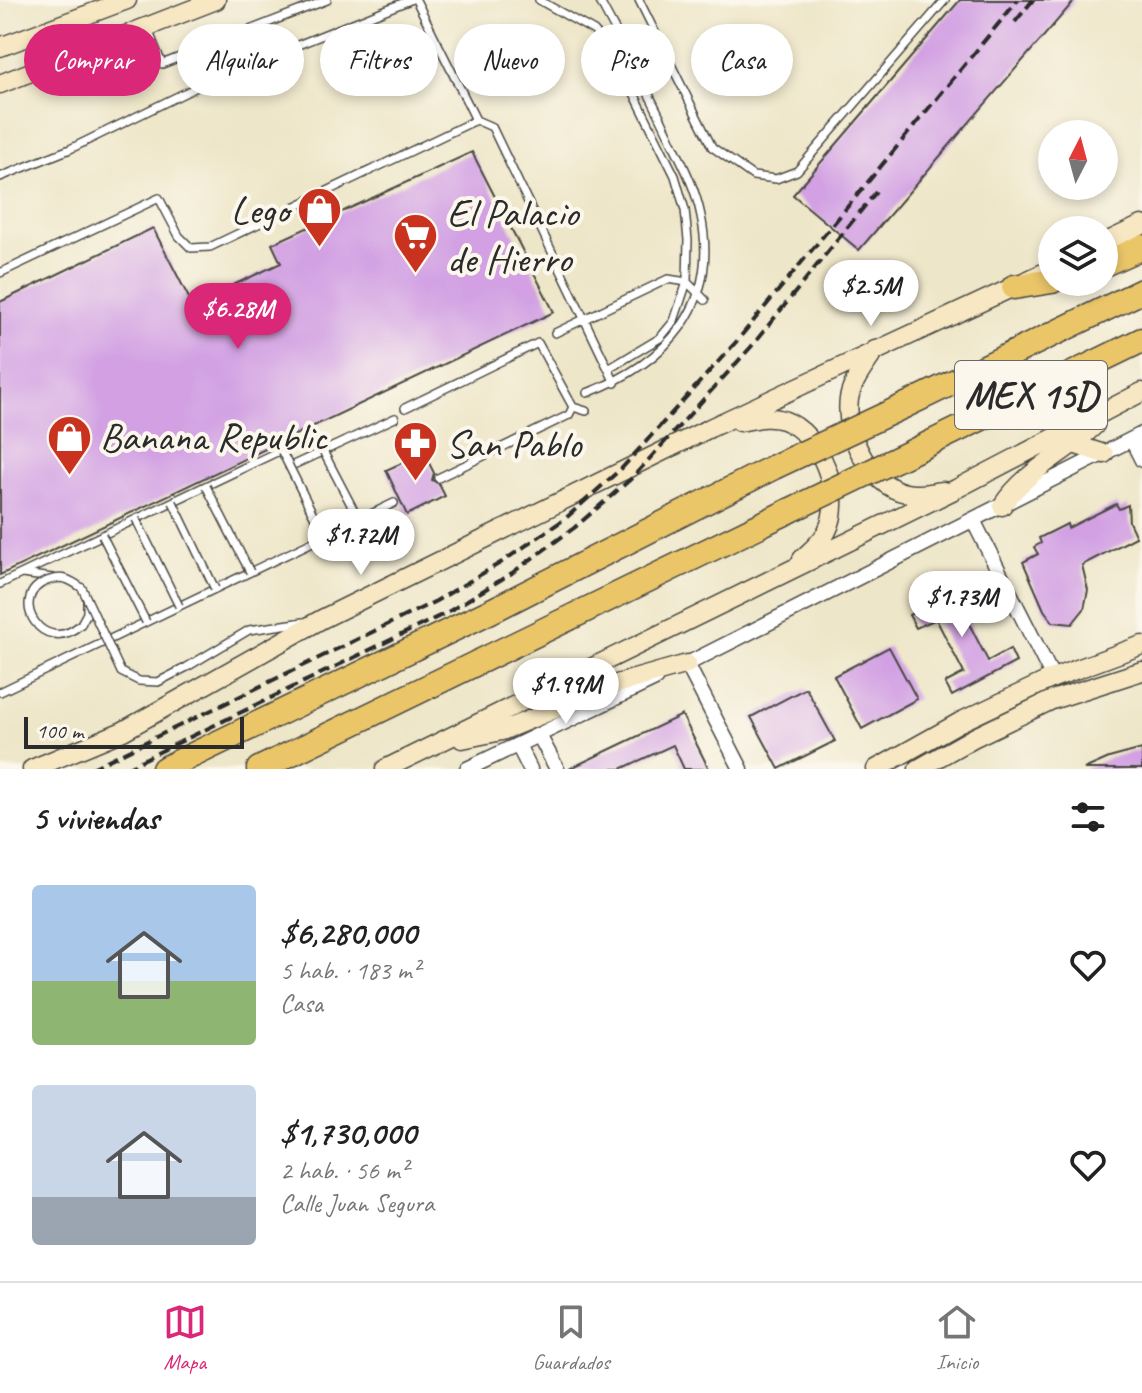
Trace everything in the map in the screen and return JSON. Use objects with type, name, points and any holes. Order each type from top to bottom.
[{"type":"highway","points":[[1118,258],[1142,247]]},
{"type":"highway","points":[[1014,287],[1038,283]]},
{"type":"highway","name":"MEX 15D","points":[[164,769],[495,609],[774,467],[1142,291]]},
{"type":"highway","name":"MEX 15D","points":[[259,769],[1142,340]]},
{"type":"main road","points":[[0,47],[127,0]]},
{"type":"main road","points":[[155,24],[216,0]]},
{"type":"main road","points":[[0,84],[24,75]]},
{"type":"main road","points":[[1118,236],[1142,225]]},
{"type":"main road","points":[[32,769],[123,731],[322,619],[710,428],[1038,276]]},
{"type":"main road","points":[[875,350],[849,397],[849,421],[861,455],[884,485],[908,494],[956,489]]},
{"type":"main road","points":[[1002,506],[1015,487],[1066,442],[1142,392]]},
{"type":"main road","points":[[710,428],[764,417],[783,420],[805,431],[832,479],[834,511],[826,534],[792,570]]},
{"type":"main road","points":[[385,769],[956,489],[1066,442],[1104,454]]},
{"type":"main road","points":[[876,769],[960,722],[1053,678],[1142,645]]},
{"type":"main road","points":[[435,744],[502,731],[613,685],[687,664]]},
{"type":"main road","points":[[918,769],[1052,700],[1142,671]]},
{"type":"street","points":[[467,769],[687,664],[1137,437],[1142,460]]},
{"type":"street","points":[[973,520],[1053,678]]},
{"type":"street","points":[[687,664],[741,769]]},
{"type":"street","points":[[539,735],[557,769]]},
{"type":"street","points":[[518,745],[530,769]]},
{"type":"lane","points":[[161,62],[162,64],[327,0]]},
{"type":"lane","points":[[0,177],[70,149],[213,79],[413,0],[476,120],[492,127],[615,383]]},
{"type":"lane","points":[[539,0],[594,31],[615,55],[675,176],[685,210],[687,282],[674,321],[660,338],[610,368]]},
{"type":"lane","points":[[587,393],[615,383],[649,360],[680,329],[702,298],[704,241],[696,194],[653,100],[599,0]]},
{"type":"lane","points":[[639,0],[712,147],[753,176],[776,179],[797,171],[945,0]]},
{"type":"lane","points":[[0,273],[159,198],[179,236],[191,248],[210,247],[476,120]]},
{"type":"lane","points":[[555,333],[668,279],[687,282],[702,298]]},
{"type":"lane","points":[[405,408],[538,343],[573,407],[586,411]]},
{"type":"lane","points":[[438,478],[569,415],[573,407]]},
{"type":"lane","points":[[289,467],[395,418]]},
{"type":"lane","points":[[0,584],[281,450],[324,536]]},
{"type":"lane","points":[[323,451],[359,520]]},
{"type":"lane","points":[[206,486],[250,572]]},
{"type":"lane","points":[[173,502],[215,589]]},
{"type":"lane","points":[[0,692],[394,503]]},
{"type":"lane","points":[[136,519],[179,606]]},
{"type":"lane","points":[[102,535],[146,622]]},
{"type":"lane","points":[[21,574],[63,577],[76,582],[86,595],[88,604],[81,624],[61,635],[37,626],[30,611],[30,598],[34,590],[40,583],[57,577],[70,579],[82,588],[121,672],[139,681],[158,682],[249,630],[322,619]]},
{"type":"building","points":[[960,0],[1075,0],[859,250],[793,195]]},
{"type":"building","points":[[472,152],[554,312],[0,575],[0,302],[153,228],[192,304],[281,263],[272,244]]},
{"type":"building","name":"San Pablo","points":[[424,453],[434,473],[432,480],[439,484],[445,496],[407,515],[386,470]]},
{"type":"building","points":[[1116,504],[1119,509],[1128,505],[1129,522],[1136,537],[1082,565],[1088,590],[1084,609],[1072,624],[1053,622],[1044,610],[1023,562],[1038,554],[1034,547],[1041,543],[1039,538],[1067,524],[1068,528]]},
{"type":"building","points":[[975,582],[982,595],[960,606],[988,661],[1010,649],[1016,662],[952,696],[945,683],[964,673],[936,619],[916,628],[909,615]]},
{"type":"building","points":[[889,647],[917,699],[862,729],[834,676]]},
{"type":"building","points":[[806,688],[835,741],[779,769],[751,717]]},
{"type":"building","points":[[682,715],[709,769],[684,769],[673,745],[621,769],[569,769]]},
{"type":"building","points":[[1142,749],[1142,769],[1084,769],[1109,758]]},
{"type":"railway","points":[[90,769],[436,601],[502,562],[566,518],[622,468],[736,342],[1018,0]]},
{"type":"railway","points":[[1015,22],[1033,0]]},
{"type":"railway","points":[[124,769],[446,613],[512,573],[574,528],[632,478],[751,347],[876,192]]},
{"type":"place","name":"Lego","points":[[320,249]]},
{"type":"place","name":"El Palacio de Hierro","points":[[416,275]]},
{"type":"place","name":"Banana Republic","points":[[69,476]]},
{"type":"place","name":"San Pablo","points":[[415,483]]}]
